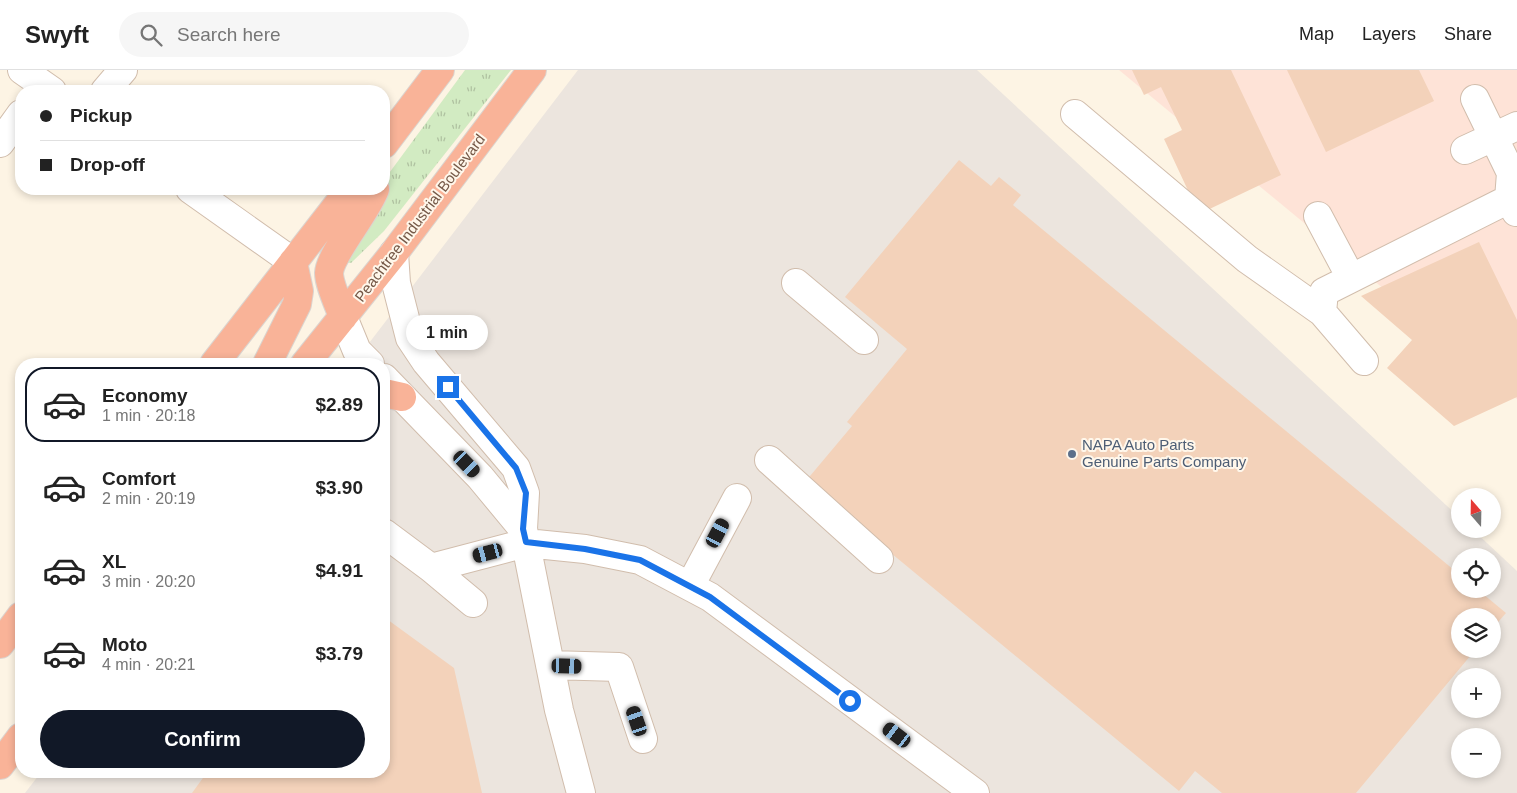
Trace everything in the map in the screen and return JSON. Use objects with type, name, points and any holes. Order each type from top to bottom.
[{"type":"highway","points":[[390,136],[440,70]]},
{"type":"highway","name":"Peachtree Industrial Boulevard","points":[[310,358],[394,253],[532,70]]},
{"type":"highway","points":[[219,358],[345,195]]},
{"type":"highway","points":[[343,317],[329,274],[332,262],[372,195]]},
{"type":"highway","points":[[270,358],[297,304],[299,291],[293,262]]},
{"type":"highway","points":[[0,644],[15,624]]},
{"type":"highway","points":[[0,765],[15,745]]},
{"type":"street","points":[[110,85],[123,70]]},
{"type":"street","points":[[1322,312],[1324,292],[1350,278],[1514,202],[1506,132],[1475,99]]},
{"type":"street","points":[[1075,114],[1247,259],[1322,312],[1364,361]]},
{"type":"street","points":[[0,143],[15,122]]},
{"type":"street","points":[[1465,150],[1506,132]]},
{"type":"street","points":[[198,195],[293,262]]},
{"type":"street","points":[[1318,216],[1350,278]]},
{"type":"street","points":[[394,253],[396,283],[410,338],[426,362],[516,468],[526,493],[525,536],[559,710],[581,793]]},
{"type":"street","points":[[796,283],[864,340]]},
{"type":"street","points":[[343,317],[357,351],[364,358]]},
{"type":"street","points":[[393,395],[480,478],[525,536]]},
{"type":"street","points":[[770,460],[879,559]]},
{"type":"street","points":[[690,586],[737,498]]},
{"type":"street","points":[[430,568],[525,536],[640,560],[710,597],[975,793]]},
{"type":"street","points":[[390,538],[473,603]]},
{"type":"street","points":[[550,665],[618,667],[643,739]]},
{"type":"shaded area","points":[[578,70],[977,70],[1451,510],[1451,538],[1482,538],[1492,548],[1451,548],[1451,598],[1501,598],[1501,556],[1517,571],[1517,793],[25,793],[37,778],[390,778],[390,358],[358,358]]},
{"type":"shaded area","points":[[1119,70],[1517,70],[1517,399]]},
{"type":"green space","points":[[465,70],[511,70],[384,231],[351,263],[342,262],[376,195],[390,195],[390,172]]},
{"type":"building","points":[[1132,70],[1231,70],[1281,175],[1199,214],[1164,139],[1182,130],[1161,87],[1144,95]]},
{"type":"building","points":[[1287,70],[1419,70],[1434,101],[1326,152]]},
{"type":"building","name":"NAPA Auto Parts Genuine Parts Company","points":[[959,160],[991,186],[999,177],[1021,195],[1013,205],[1451,568],[1451,598],[1488,598],[1500,608],[1451,608],[1451,658],[1468,658],[1460,668],[1451,668],[1451,679],[1356,793],[1222,793],[1195,771],[1179,791],[805,482],[852,426],[847,422],[907,349],[845,297]]},
{"type":"building","points":[[1479,242],[1517,320],[1517,397],[1454,426],[1387,368],[1412,340],[1361,296]]},
{"type":"building","name":"NAPA Auto Parts Genuine Parts Company","points":[[1501,609],[1506,613],[1501,619]]},
{"type":"building","points":[[390,621],[454,668],[482,793],[192,793],[203,778],[390,778]]},
{"type":"place","name":"NAPA Auto Parts Genuine Parts Company","points":[[1072,454]]},
{"type":"route","points":[[448,387],[516,468],[526,493],[523,529],[526,542],[585,549],[640,560],[710,597],[850,701]]}]
